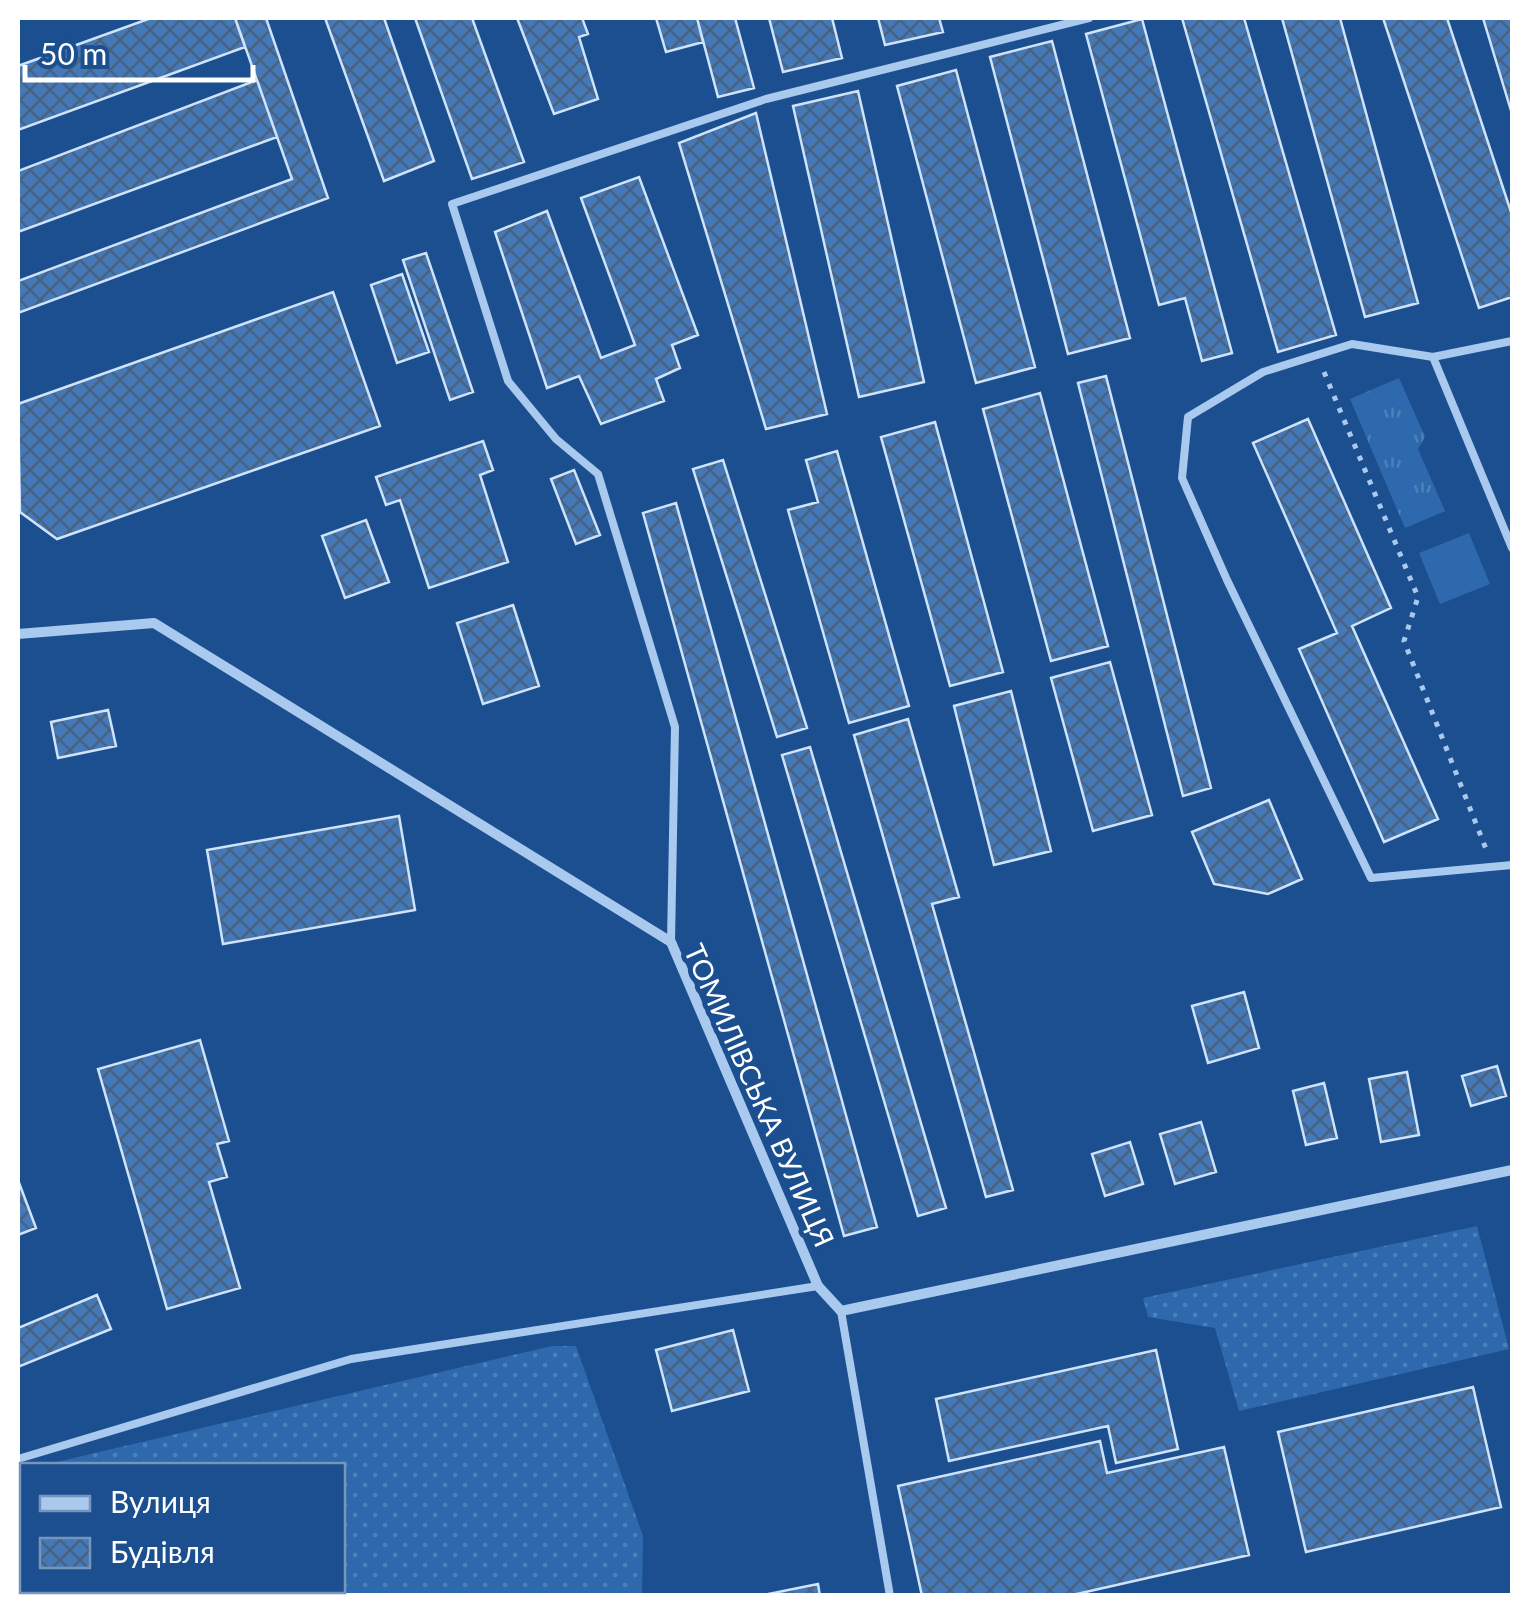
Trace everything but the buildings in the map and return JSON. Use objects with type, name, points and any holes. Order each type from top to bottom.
[{"type":"street","name":"ТОМИЛІВСЬКА ВУЛИЦЯ","points":[[18,634],[154,623],[671,942],[818,1286],[841,1311]]},
{"type":"street","points":[[841,1311],[1512,1170]]},
{"type":"lane","points":[[671,942],[674,727],[598,474],[556,438],[508,382],[452,204],[766,99],[1089,18]]},
{"type":"lane","points":[[1512,341],[1433,357],[1352,344],[1263,372],[1188,418],[1182,478],[1371,878],[1512,864]]},
{"type":"lane","points":[[1433,357],[1512,548]]},
{"type":"lane","points":[[18,1459],[351,1358],[818,1286]]},
{"type":"lane","points":[[841,1311],[890,1596]]},
{"type":"path","points":[[1316,356],[1418,597],[1404,641],[1493,866]]},
{"type":"green space","points":[[1399,378],[1425,437],[1418,449],[1445,511],[1405,528],[1350,399]]},
{"type":"green space","points":[[1469,533],[1490,584],[1440,604],[1419,553]]},
{"type":"green space","points":[[1477,1226],[1509,1349],[1239,1411],[1215,1328],[1148,1317],[1143,1298]]},
{"type":"green space","points":[[552,1346],[576,1346],[643,1536],[642,1595],[66,1595],[345,1593],[345,1463],[53,1463]]}]
